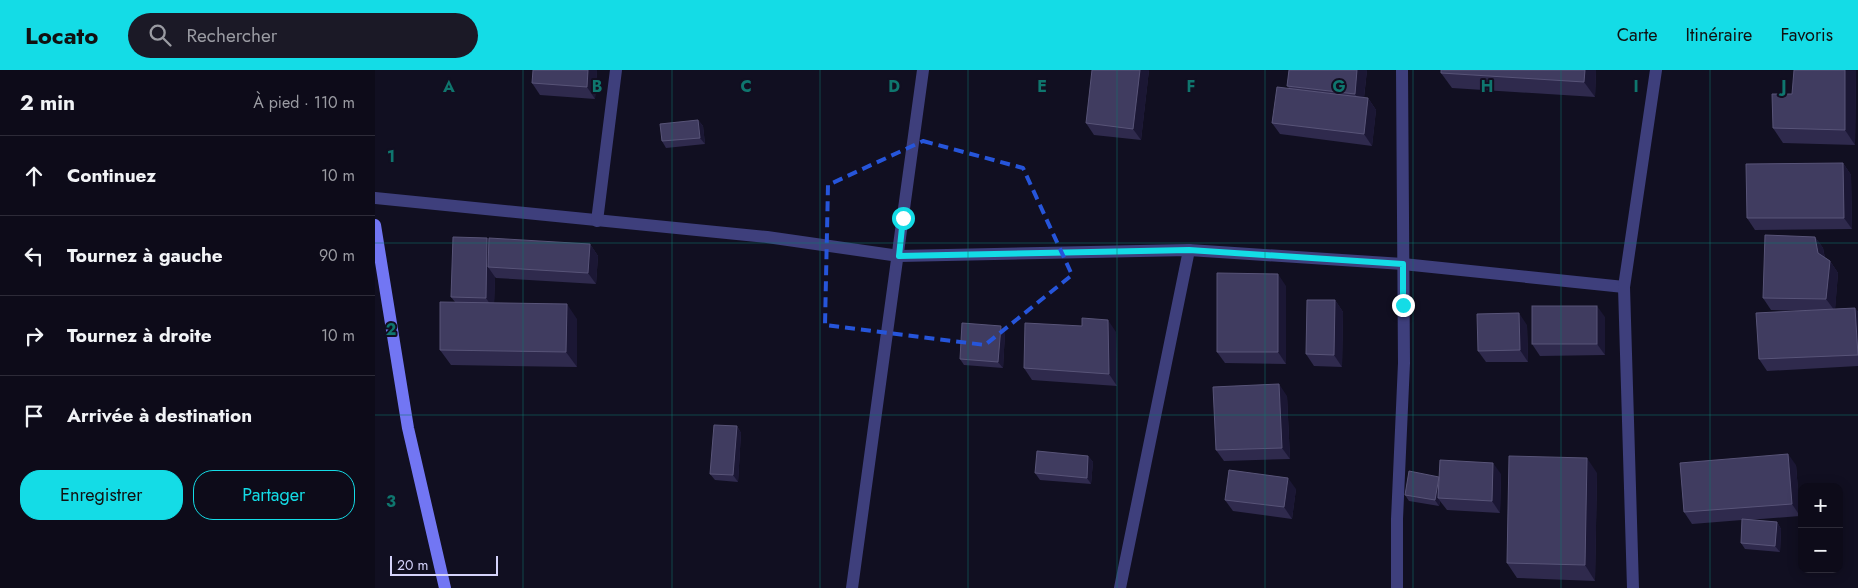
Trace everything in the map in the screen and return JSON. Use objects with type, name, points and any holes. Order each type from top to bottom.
[{"type":"street","points":[[597,221],[616,70]]},
{"type":"street","points":[[851,588],[899,256],[923,70]]},
{"type":"street","points":[[1397,588],[1397,519],[1404,363],[1402,70]]},
{"type":"street","points":[[1633,588],[1624,287],[1656,70]]},
{"type":"street","points":[[375,198],[767,237],[899,256],[1189,250],[1403,264],[1624,287]]},
{"type":"street","points":[[375,225],[408,428],[445,588]]},
{"type":"street","points":[[1120,588],[1189,250]]},
{"type":"highlighted area","points":[[923,141],[1023,168],[1072,275],[985,345],[825,325],[828,185]]},
{"type":"building","points":[[533,70],[588,70],[587,87],[532,83]]},
{"type":"building","points":[[1092,70],[1140,70],[1133,129],[1086,123]]},
{"type":"building","points":[[1289,70],[1357,70],[1355,94],[1287,86]]},
{"type":"building","points":[[1441,70],[1585,70],[1584,82],[1441,73]]},
{"type":"building","points":[[1794,70],[1845,70],[1845,130],[1773,128],[1772,94],[1792,94]]},
{"type":"building","points":[[1277,87],[1368,98],[1364,134],[1272,123]]},
{"type":"building","points":[[698,120],[700,138],[662,141],[660,124]]},
{"type":"building","points":[[1843,163],[1844,218],[1747,218],[1746,164]]},
{"type":"building","points":[[1765,235],[1815,237],[1818,253],[1830,261],[1826,299],[1763,298]]},
{"type":"building","points":[[453,237],[487,238],[486,298],[451,297]]},
{"type":"building","points":[[489,238],[590,244],[588,273],[488,267]]},
{"type":"building","points":[[1217,273],[1278,274],[1278,352],[1217,352]]},
{"type":"building","points":[[1307,300],[1335,300],[1334,355],[1306,354]]},
{"type":"building","points":[[440,302],[567,304],[566,352],[440,350]]},
{"type":"building","points":[[1532,306],[1597,306],[1597,344],[1532,344]]},
{"type":"building","points":[[1855,308],[1858,355],[1759,359],[1756,313]]},
{"type":"building","points":[[1519,313],[1520,350],[1478,351],[1477,314]]},
{"type":"building","points":[[1082,318],[1108,320],[1109,374],[1024,368],[1025,323],[1082,326]]},
{"type":"building","points":[[962,323],[1001,326],[998,362],[960,359]]},
{"type":"building","points":[[1279,384],[1282,448],[1216,450],[1213,387]]},
{"type":"building","points":[[714,425],[737,426],[733,475],[710,474]]},
{"type":"building","points":[[1037,451],[1088,456],[1087,478],[1035,473]]},
{"type":"building","points":[[1788,454],[1792,504],[1684,512],[1680,463]]},
{"type":"building","points":[[1509,456],[1587,458],[1585,565],[1507,563]]},
{"type":"building","points":[[1440,460],[1493,463],[1492,501],[1438,498]]},
{"type":"building","points":[[1229,470],[1288,478],[1284,507],[1225,500]]},
{"type":"building","points":[[1409,471],[1439,477],[1435,500],[1405,495]]},
{"type":"building","points":[[1742,519],[1777,522],[1775,546],[1741,543]]},
{"type":"route","points":[[903,218],[899,256],[1189,250],[1403,264],[1403,305]]}]
